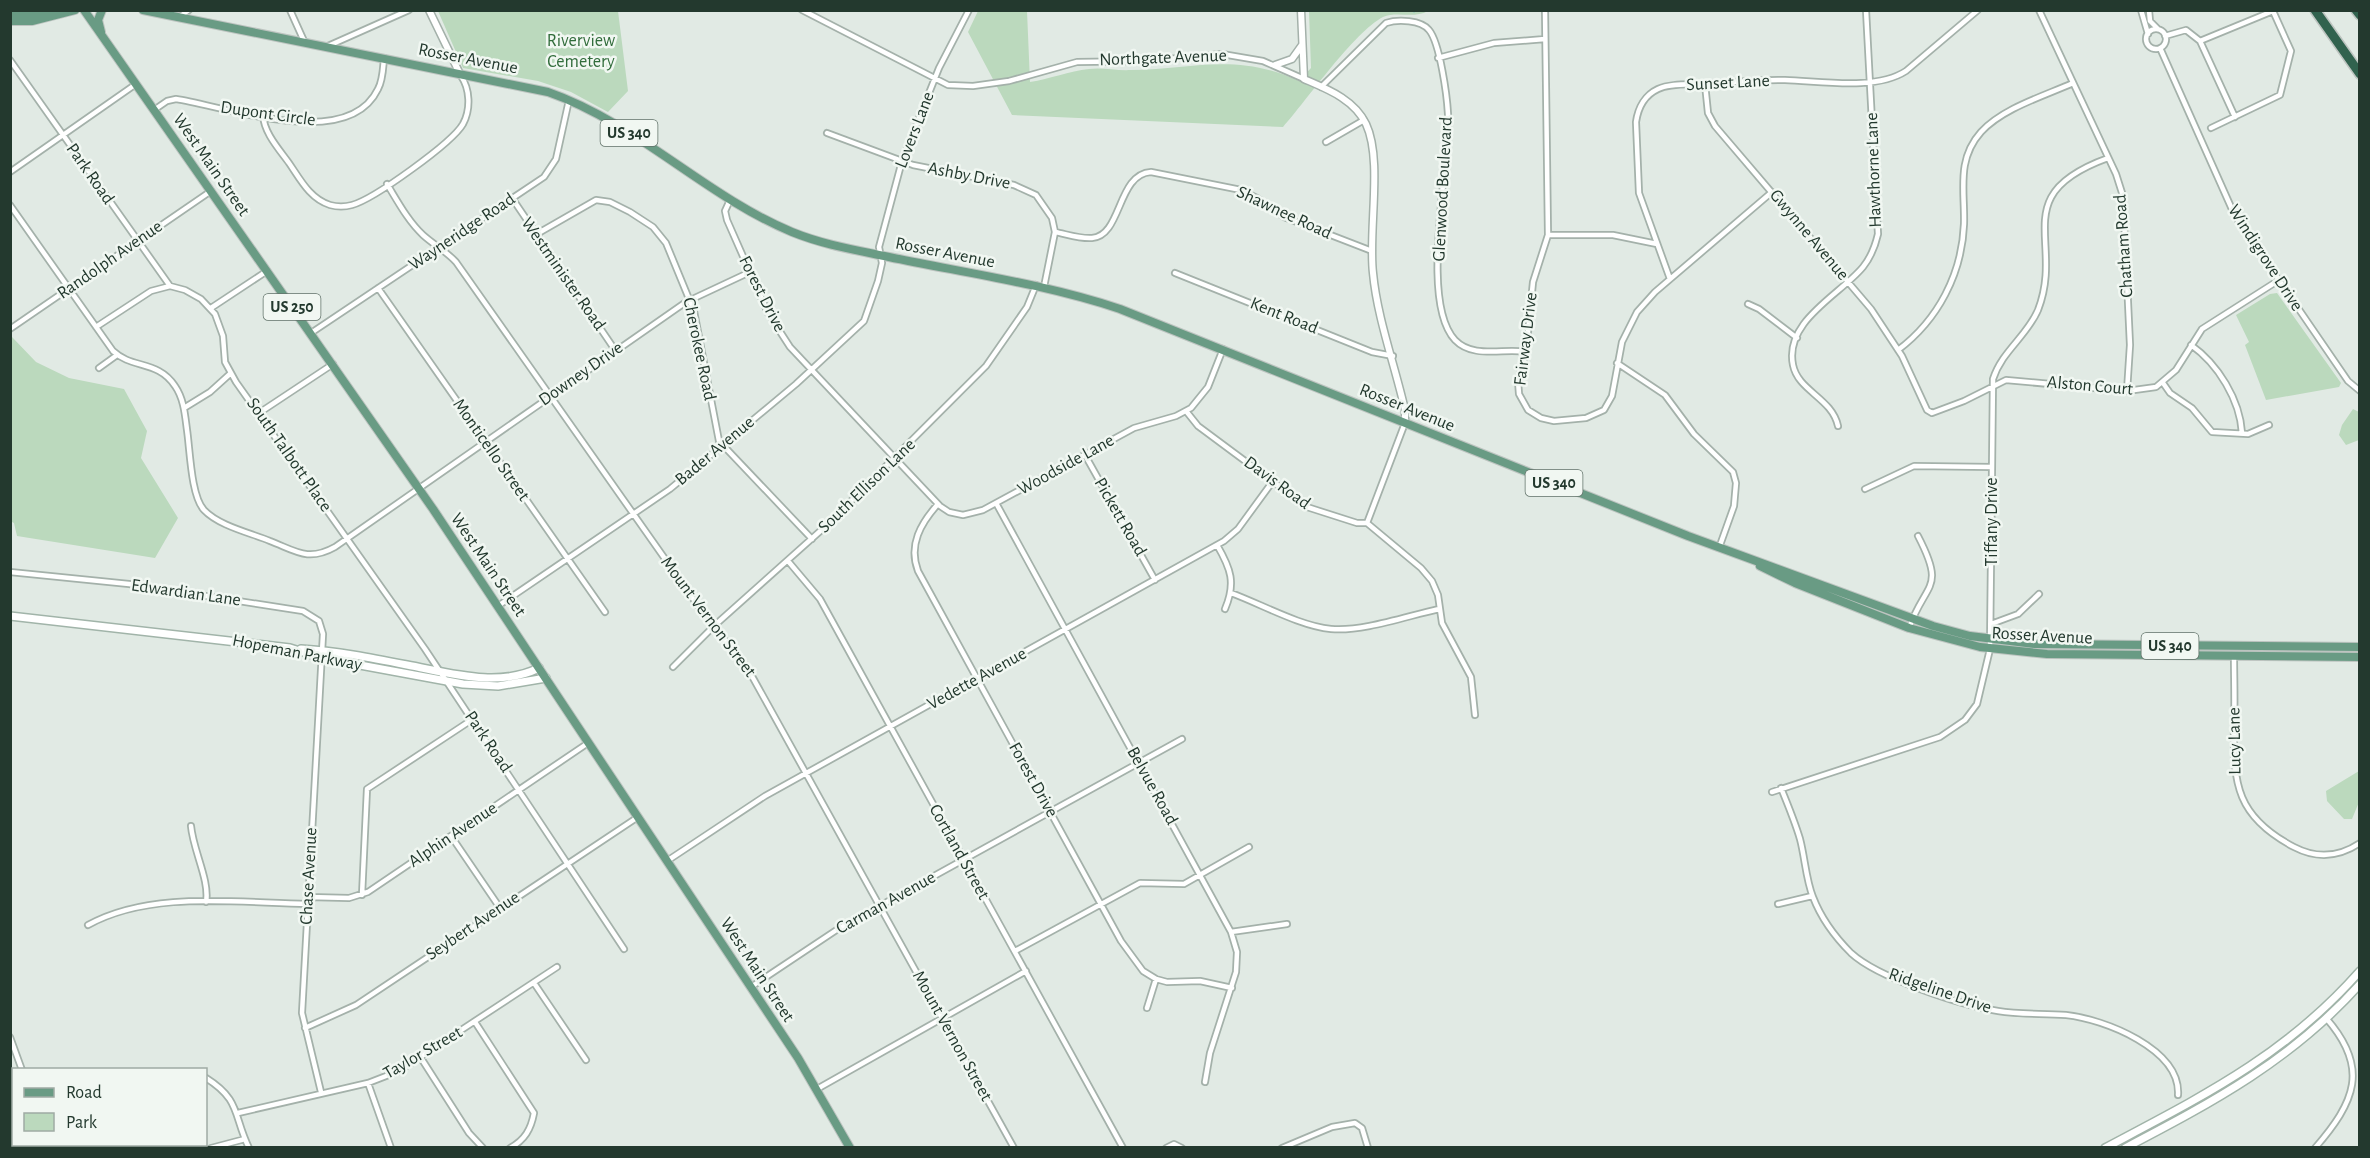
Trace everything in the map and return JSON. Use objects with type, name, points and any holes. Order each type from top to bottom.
[{"type":"highway","points":[[2315,10],[2360,74]]},
{"type":"highway","points":[[2356,10],[2360,15]]},
{"type":"main road","points":[[10,13],[24,15],[51,10]]},
{"type":"main road","points":[[10,21],[32,21],[75,10]]},
{"type":"main road","name":"West Main Street","points":[[84,10],[333,364],[498,606],[751,987],[817,1089],[850,1148]]},
{"type":"main road","points":[[102,10],[98,20],[107,44]]},
{"type":"main road","name":"Rosser Avenue","points":[[147,11],[533,87],[569,100],[616,125],[731,199],[793,232],[837,247],[1040,286],[1120,309],[1719,548],[1808,578],[1912,619],[1990,640],[2058,645],[2360,647]]},
{"type":"main road","name":"Rosser Avenue","points":[[1740,556],[1795,583],[1910,628],[1953,642],[1990,649],[2047,654],[2360,657]]},
{"type":"main road","name":"Hopeman Parkway","points":[[10,616],[290,648],[447,681],[498,686],[546,678]]},
{"type":"main road","points":[[322,654],[441,672],[496,677],[526,674],[539,668]]},
{"type":"main road","points":[[2105,1148],[2221,1087],[2286,1041],[2320,1012],[2360,971]]},
{"type":"main road","points":[[2125,1148],[2249,1080],[2326,1018],[2360,984]]},
{"type":"street","points":[[178,17],[189,10]]},
{"type":"street","points":[[290,10],[304,41]]},
{"type":"street","points":[[328,46],[410,10]]},
{"type":"street","points":[[262,115],[265,128],[278,147],[308,190],[322,202],[334,206],[350,206],[387,184],[441,148],[462,125],[469,102],[464,80],[429,10]]},
{"type":"street","name":"Northgate Avenue","points":[[802,10],[948,85],[973,86],[1008,81],[1077,62],[1147,61],[1222,54],[1248,57],[1275,65],[1322,87],[1352,105],[1364,120]]},
{"type":"street","name":"Lovers Lane","points":[[880,255],[879,247],[902,161],[934,79],[969,10]]},
{"type":"street","points":[[1301,10],[1304,79]]},
{"type":"street","name":"Fairway Drive","points":[[1545,10],[1548,235],[1533,282],[1526,352],[1518,381],[1519,394],[1528,410],[1548,420],[1587,418],[1604,410],[1612,396],[1622,342],[1631,323],[1645,303],[1772,192]]},
{"type":"street","name":"Hawthorne Lane","points":[[1838,426],[1830,408],[1796,374],[1792,354],[1797,338],[1814,313],[1849,282],[1871,255],[1879,225],[1866,10]]},
{"type":"street","name":"Sunset Lane","points":[[1670,279],[1639,193],[1637,115],[1646,98],[1659,88],[1705,84],[1782,80],[1816,84],[1894,78],[1906,71],[1978,10]]},
{"type":"street","name":"Chatham Road","points":[[2039,10],[2121,187],[2125,214],[2130,345],[2127,391]]},
{"type":"street","points":[[2141,10],[2149,45],[2160,48],[2165,43],[2165,36],[2150,21],[2149,10]]},
{"type":"street","points":[[2200,41],[2273,10],[2291,51],[2280,95],[2211,128]]},
{"type":"street","name":"Glenwood Boulevard","points":[[1322,87],[1380,26],[1390,21],[1413,22],[1425,26],[1435,39],[1448,114],[1438,251],[1440,291],[1445,321],[1456,340],[1468,347],[1487,351],[1526,352]]},
{"type":"street","points":[[2148,34],[2158,29]]},
{"type":"street","points":[[2165,36],[2186,30],[2200,41],[2235,117]]},
{"type":"street","points":[[1438,58],[1494,43],[1545,39]]},
{"type":"street","points":[[1275,65],[1292,59],[1303,44]]},
{"type":"street","name":"Windigrove Drive","points":[[2160,48],[2230,207],[2348,381],[2360,391]]},
{"type":"street","name":"Dupont Circle","points":[[154,110],[167,101],[176,99],[314,124],[345,117],[374,95],[381,80],[384,58]]},
{"type":"street","name":"Park Road","points":[[10,60],[170,286]]},
{"type":"street","points":[[1898,350],[1928,321],[1944,298],[1954,276],[1964,233],[1964,166],[1977,137],[2003,115],[2073,83]]},
{"type":"street","points":[[10,172],[136,84]]},
{"type":"street","name":"Gwynne Avenue","points":[[1705,84],[1705,102],[1711,120],[1849,282],[1898,350],[1917,388]]},
{"type":"street","name":"Wayneridge Road","points":[[311,333],[544,177],[552,167],[569,100]]},
{"type":"street","points":[[1326,142],[1364,120],[1373,153],[1374,283],[1406,410],[1405,423],[1367,523]]},
{"type":"street","name":"Ashby Drive","points":[[827,134],[902,161],[1030,191],[1048,210],[1055,232]]},
{"type":"street","name":"Tiffany Drive","points":[[1772,792],[1914,748],[1951,732],[1977,705],[1990,649],[1992,387],[2000,362],[2029,327],[2040,302],[2044,274],[2044,225],[2051,198],[2071,175],[2108,158]]},
{"type":"street","name":"Shawnee Road","points":[[1055,232],[1088,238],[1101,235],[1111,223],[1130,186],[1140,174],[1151,172],[1241,190],[1284,217],[1372,251]]},
{"type":"street","name":"Mount Vernon Street","points":[[387,184],[416,227],[439,247],[446,250],[462,269],[633,514],[748,669],[1014,1148]]},
{"type":"street","name":"Randolph Avenue","points":[[10,330],[211,191]]},
{"type":"street","name":"Westminister Road","points":[[512,198],[615,350]]},
{"type":"street","name":"Forest Drive","points":[[731,199],[726,208],[726,217],[774,322],[811,370],[896,457]]},
{"type":"street","name":"Cherokee Road","points":[[535,235],[591,201],[619,205],[660,235],[675,261],[690,299],[715,431],[722,445],[812,539]]},
{"type":"street","points":[[10,205],[117,355],[150,365],[164,374],[175,386],[184,408],[210,392],[231,373]]},
{"type":"street","name":"South Ellison Lane","points":[[674,667],[714,626],[812,539],[995,356],[1040,286],[1055,232]]},
{"type":"street","points":[[1548,235],[1613,235],[1657,244]]},
{"type":"street","name":"Bader Avenue","points":[[498,606],[670,489],[811,370],[860,325],[868,315],[882,263],[880,255]]},
{"type":"street","points":[[96,327],[145,293],[170,286],[196,295],[211,308],[267,271]]},
{"type":"street","name":"Downey Drive","points":[[184,408],[195,487],[205,510],[218,519],[297,552],[309,556],[322,554],[690,299],[750,272]]},
{"type":"street","name":"Kent Road","points":[[1175,273],[1372,352],[1393,356]]},
{"type":"street","points":[[2269,425],[2252,433],[2212,432],[2192,408],[2170,393],[2163,383],[2176,370],[2207,325],[2248,302],[2279,280]]},
{"type":"street","name":"Monticello Street","points":[[378,288],[605,612]]},
{"type":"street","points":[[1748,304],[1759,309],[1797,338]]},
{"type":"street","name":"South Talbott Place","points":[[211,308],[221,329],[225,362],[231,373],[347,538]]},
{"type":"street","points":[[2192,345],[2211,361],[2222,376],[2240,418],[2242,434]]},
{"type":"street","name":"Woodside Lane","points":[[896,457],[938,504],[949,512],[963,515],[977,513],[1141,425],[1186,411],[1206,391],[1223,349]]},
{"type":"street","points":[[99,368],[117,355]]},
{"type":"street","points":[[1617,363],[1665,395],[1694,434],[1733,472],[1736,483],[1734,506],[1719,548]]},
{"type":"street","points":[[260,413],[333,364]]},
{"type":"street","name":"Alston Court","points":[[1917,388],[1927,410],[1936,414],[2006,380],[2018,379],[2127,391],[2149,389],[2163,383]]},
{"type":"street","name":"Davis Road","points":[[1186,411],[1198,426],[1273,482],[1316,511],[1357,523],[1367,523],[1428,575],[1436,588],[1446,632],[1471,676],[1475,715]]},
{"type":"street","name":"Pickett Road","points":[[1085,455],[1155,580]]},
{"type":"street","points":[[1865,489],[1914,466],[1992,467]]},
{"type":"street","name":"Vedette Avenue","points":[[667,861],[765,796],[1217,545],[1238,529],[1273,482]]},
{"type":"street","name":"Belvue Road","points":[[996,503],[1231,932],[1237,952],[1232,988],[1210,1053],[1205,1082]]},
{"type":"street","name":"Forest Drive","points":[[938,504],[924,522],[916,540],[916,566],[1101,903],[1136,963],[1156,979]]},
{"type":"street","points":[[1910,628],[1912,619],[1929,592],[1933,580],[1928,557],[1918,536]]},
{"type":"street","name":"Park Road","points":[[347,538],[473,719],[624,949]]},
{"type":"street","points":[[1217,545],[1231,573],[1231,593],[1225,609]]},
{"type":"street","name":"Cortland Street","points":[[788,561],[820,599],[1124,1148]]},
{"type":"street","name":"Edwardian Lane","points":[[10,572],[129,584],[303,611],[314,615],[321,626],[322,654]]},
{"type":"street","points":[[1231,593],[1323,628],[1341,629],[1439,609]]},
{"type":"street","points":[[1991,624],[2018,614],[2039,594]]},
{"type":"street","name":"Lucy Lane","points":[[2234,646],[2234,775],[2240,797],[2250,813],[2270,833],[2312,854],[2334,855],[2360,843]]},
{"type":"street","name":"Chase Avenue","points":[[321,1092],[304,1028],[302,1001],[322,654]]},
{"type":"street","points":[[362,895],[367,789],[473,719]]},
{"type":"street","name":"Carman Avenue","points":[[751,987],[805,950],[880,906],[1182,739]]},
{"type":"street","name":"Alphin Avenue","points":[[308,897],[349,898],[362,895],[588,743]]},
{"type":"street","name":"Ridgeline Drive","points":[[1781,788],[1800,838],[1812,896],[1838,939],[1866,964],[1968,1005],[2024,1015],[2066,1015],[2090,1021],[2148,1044],[2163,1057],[2175,1073],[2179,1085],[2178,1095]]},
{"type":"street","name":"Seybert Avenue","points":[[304,1028],[356,1005],[638,817]]},
{"type":"street","points":[[191,826],[195,851],[206,887],[206,902]]},
{"type":"street","points":[[451,836],[500,908]]},
{"type":"street","points":[[1015,951],[1140,883],[1177,885],[1201,875],[1249,847]]},
{"type":"street","points":[[1778,904],[1812,896]]},
{"type":"street","points":[[88,925],[109,915],[144,905],[206,902],[308,904]]},
{"type":"street","points":[[1231,932],[1287,924]]},
{"type":"street","name":"Taylor Street","points":[[238,1113],[368,1083],[399,1071],[557,968]]},
{"type":"street","points":[[817,1089],[1026,971]]},
{"type":"street","points":[[1147,1008],[1156,979],[1167,982],[1200,981],[1232,988]]},
{"type":"street","points":[[534,983],[586,1060]]},
{"type":"street","points":[[2315,1148],[2344,1112],[2355,1081],[2354,1065],[2349,1048],[2342,1035],[2320,1012]]},
{"type":"street","points":[[475,1022],[534,1113],[532,1125],[525,1136],[510,1148]]},
{"type":"street","points":[[10,1037],[21,1068]]},
{"type":"street","points":[[421,1058],[470,1133],[483,1148]]},
{"type":"street","points":[[207,1079],[229,1097],[238,1113],[249,1148]]},
{"type":"street","points":[[368,1083],[391,1148]]},
{"type":"street","points":[[1282,1148],[1332,1127],[1355,1123],[1362,1128],[1368,1148]]},
{"type":"street","points":[[211,1148],[245,1139]]},
{"type":"street","points":[[1166,1148],[1174,1144],[1182,1148]]},
{"type":"green space","name":"Riverview Cemetery","points":[[438,11],[618,11],[628,91],[608,112],[571,92],[538,81],[463,68]]},
{"type":"green space","points":[[978,11],[1027,11],[1030,82],[1074,71],[1094,69],[1131,70],[1215,64],[1255,67],[1299,81],[1311,68],[1309,11],[1428,11],[1417,14],[1388,15],[1371,25],[1345,51],[1283,127],[1012,115],[968,32]]},
{"type":"green space","points":[[2277,293],[2341,383],[2339,387],[2266,400],[2245,345],[2249,342],[2236,315],[2270,294]]},
{"type":"green space","points":[[12,337],[36,362],[69,378],[124,389],[147,431],[141,458],[178,518],[155,558],[17,536],[14,523],[10,521]]},
{"type":"green space","points":[[2353,409],[2359,412],[2359,440],[2346,445],[2339,435],[2342,425]]},
{"type":"green space","points":[[2359,771],[2359,802],[2352,819],[2344,819],[2327,801],[2326,791]]}]
